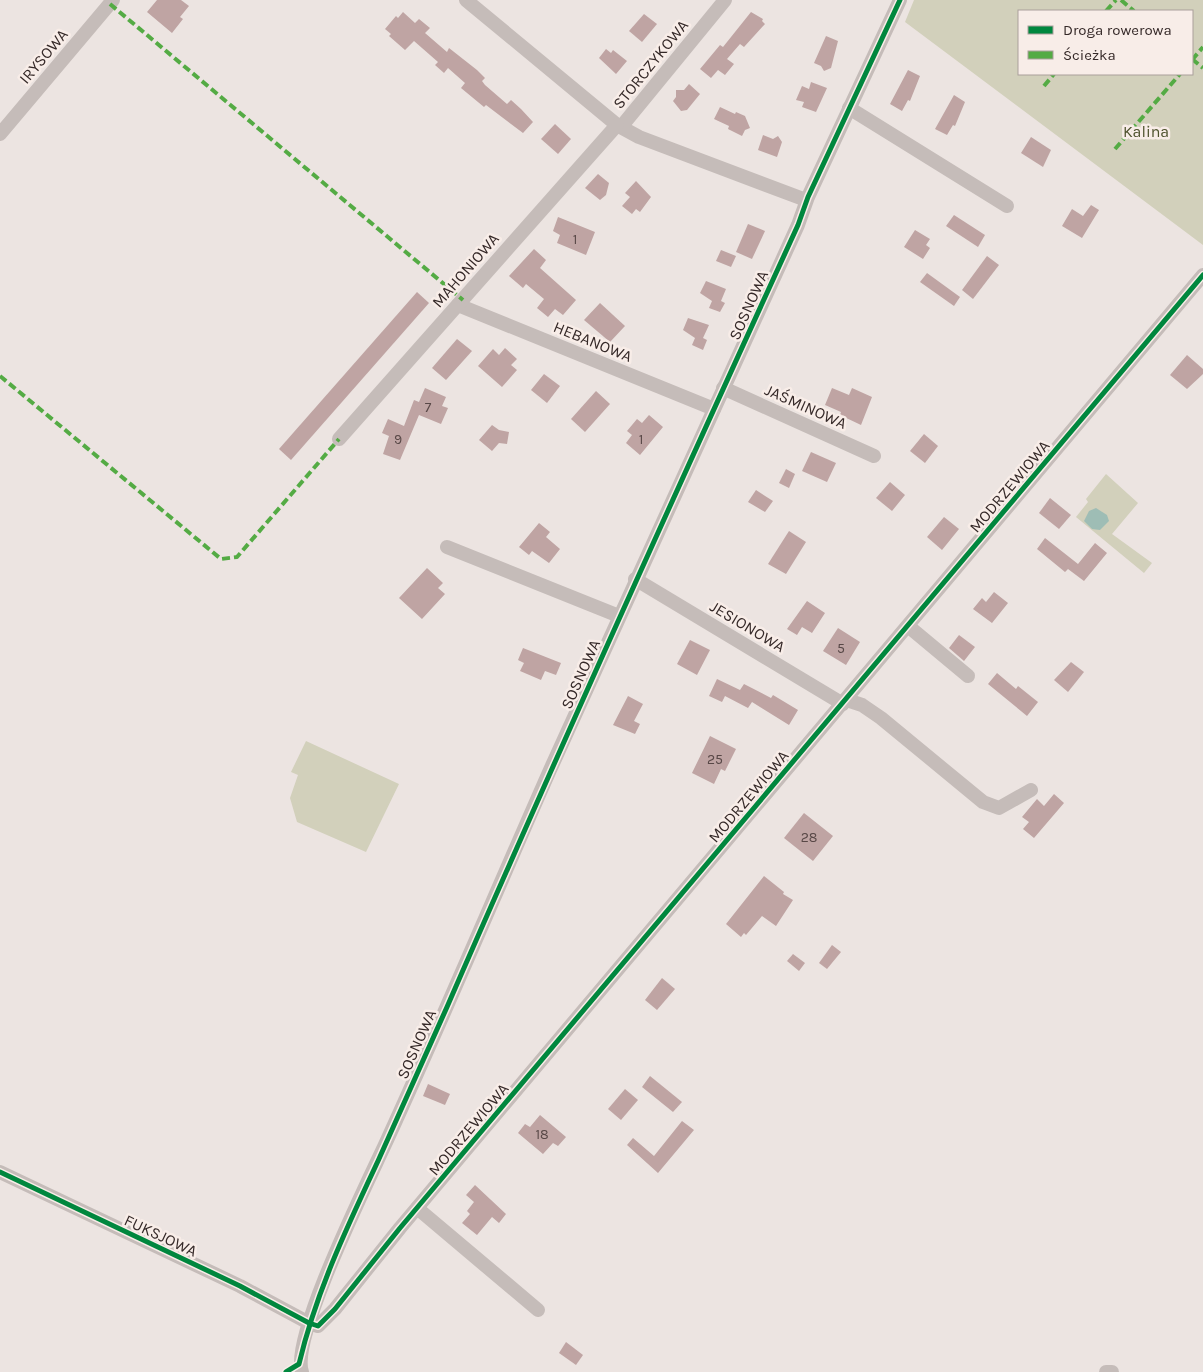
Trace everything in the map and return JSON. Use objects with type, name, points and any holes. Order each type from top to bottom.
[{"type":"street","name":"IRYSOWA","points":[[0,134],[113,0]]},
{"type":"street","points":[[466,0],[619,126],[639,137],[806,200]]},
{"type":"street","name":"STORCZYKOWA","points":[[619,126],[725,0]]},
{"type":"street","name":"SOSNOWA","points":[[300,1368],[309,1323],[324,1280],[343,1236],[406,1099],[635,579],[798,225],[806,200],[900,0]]},
{"type":"street","points":[[849,108],[1007,206]]},
{"type":"street","name":"MAHONIOWA","points":[[339,439],[619,126]]},
{"type":"street","name":"MODRZEWIOWA","points":[[309,1323],[318,1326],[335,1309],[417,1208],[1203,276]]},
{"type":"street","name":"HEBANOWA","points":[[458,305],[714,409]]},
{"type":"street","name":"JAŚMINOWA","points":[[724,388],[874,456]]},
{"type":"street","points":[[447,547],[619,616]]},
{"type":"street","name":"JESIONOWA","points":[[635,579],[845,702],[862,705],[984,802],[999,808],[1031,790]]},
{"type":"street","points":[[908,626],[968,676]]},
{"type":"street","name":"FUKSJOWA","points":[[0,1172],[240,1286],[309,1323]]},
{"type":"street","points":[[417,1208],[538,1310]]},
{"type":"green space","name":"Kalina","points":[[914,0],[1203,0],[1203,245],[905,22]]},
{"type":"green space","points":[[1106,474],[1138,503],[1112,534],[1152,563],[1144,573],[1076,517],[1088,502],[1086,499]]},
{"type":"green space","points":[[306,741],[399,784],[366,852],[297,822],[290,798],[298,775],[291,772]]},
{"type":"water","points":[[1096,508],[1107,515],[1109,521],[1100,530],[1092,529],[1084,521],[1089,511]]},
{"type":"building","points":[[157,0],[181,0],[189,6],[180,17],[183,19],[172,33],[147,12]]},
{"type":"building","points":[[403,12],[415,23],[419,19],[430,28],[425,33],[447,52],[449,48],[477,70],[485,78],[482,81],[485,85],[507,104],[511,100],[521,109],[533,122],[523,133],[486,105],[484,107],[461,88],[465,83],[448,68],[444,73],[435,65],[438,62],[414,41],[405,50],[389,36],[391,34],[385,29],[396,16],[398,18]]},
{"type":"building","points":[[751,12],[763,19],[762,21],[765,24],[744,47],[740,44],[727,59],[734,64],[725,75],[718,70],[711,78],[700,69],[720,45],[723,47]]},
{"type":"building","points":[[644,14],[657,24],[642,42],[629,31]]},
{"type":"building","points":[[826,36],[838,41],[831,68],[824,71],[821,66],[814,63]]},
{"type":"building","points":[[606,49],[611,53],[613,50],[627,61],[616,74],[599,58]]},
{"type":"building","points":[[908,70],[920,76],[910,101],[908,100],[902,111],[890,104]]},
{"type":"building","points":[[811,82],[827,88],[816,112],[802,107],[804,102],[796,100],[802,86],[809,89]]},
{"type":"building","points":[[689,84],[700,94],[687,110],[681,111],[673,101],[676,97],[676,90],[684,90]]},
{"type":"building","points":[[954,95],[965,102],[955,126],[953,125],[947,135],[935,129]]},
{"type":"building","points":[[720,107],[735,114],[736,112],[745,116],[750,128],[745,130],[742,136],[728,129],[729,126],[714,119]]},
{"type":"building","points":[[555,124],[571,139],[558,154],[541,139]]},
{"type":"building","points":[[763,135],[773,139],[778,136],[782,142],[777,157],[758,150]]},
{"type":"building","points":[[1031,137],[1051,150],[1043,167],[1021,153]]},
{"type":"building","points":[[598,174],[609,183],[606,195],[600,200],[585,188]]},
{"type":"building","points":[[636,181],[651,197],[640,212],[636,209],[632,214],[622,206],[630,197],[625,193]]},
{"type":"building","points":[[1091,205],[1099,210],[1082,238],[1062,226],[1072,209],[1083,216]]},
{"type":"building","points":[[954,215],[985,235],[978,247],[946,226]]},
{"type":"building","points":[[558,217],[595,232],[586,255],[557,243],[560,235],[553,231]]},
{"type":"building","points":[[748,224],[765,231],[752,259],[736,252]]},
{"type":"building","points":[[915,230],[930,239],[926,245],[930,248],[923,259],[904,247]]},
{"type":"building","points":[[534,249],[546,260],[540,268],[576,300],[563,315],[555,309],[548,317],[537,308],[544,299],[526,284],[523,288],[509,276]]},
{"type":"building","points":[[721,250],[736,256],[731,267],[716,261]]},
{"type":"building","points":[[987,256],[999,265],[973,299],[962,290]]},
{"type":"building","points":[[927,273],[960,297],[954,306],[920,282]]},
{"type":"building","points":[[706,281],[726,289],[721,301],[725,303],[720,312],[709,308],[712,301],[700,293]]},
{"type":"building","points":[[417,292],[429,303],[291,460],[279,449]]},
{"type":"building","points":[[600,303],[625,326],[610,342],[584,320]]},
{"type":"building","points":[[688,318],[709,325],[703,338],[707,340],[703,350],[692,345],[695,338],[683,330]]},
{"type":"building","points":[[457,339],[472,351],[446,380],[432,368]]},
{"type":"building","points":[[505,348],[517,359],[511,365],[517,370],[502,387],[478,366],[493,349],[499,355]]},
{"type":"building","points":[[1187,355],[1203,369],[1203,374],[1187,389],[1170,375]]},
{"type":"building","points":[[544,374],[560,386],[547,403],[531,390]]},
{"type":"building","points":[[425,388],[446,397],[442,406],[448,408],[441,424],[419,415],[400,460],[383,454],[389,436],[382,433],[388,419],[404,426],[414,400],[419,402]]},
{"type":"building","points":[[832,388],[849,395],[852,388],[872,397],[861,425],[840,415],[841,412],[825,405]]},
{"type":"building","points":[[596,391],[610,404],[585,432],[571,419]]},
{"type":"building","points":[[649,415],[663,427],[640,455],[626,443],[632,435],[627,431],[637,419],[642,423]]},
{"type":"building","points":[[492,425],[499,430],[509,432],[507,444],[499,443],[492,451],[479,440]]},
{"type":"building","points":[[924,434],[938,446],[925,463],[910,451]]},
{"type":"building","points":[[811,452],[836,463],[827,482],[802,471]]},
{"type":"building","points":[[786,469],[795,474],[789,488],[779,483]]},
{"type":"building","points":[[890,482],[905,495],[892,511],[876,498]]},
{"type":"building","points":[[756,490],[773,501],[765,512],[748,502]]},
{"type":"building","points":[[1050,498],[1071,515],[1059,529],[1039,513]]},
{"type":"building","points":[[944,517],[959,529],[942,550],[927,537]]},
{"type":"building","points":[[539,523],[550,532],[546,537],[560,549],[549,563],[532,551],[529,555],[519,547]]},
{"type":"building","points":[[789,531],[806,542],[786,574],[768,564]]},
{"type":"building","points":[[1045,538],[1078,564],[1095,543],[1107,553],[1084,581],[1068,569],[1065,572],[1037,549]]},
{"type":"building","points":[[427,568],[443,583],[438,588],[445,594],[422,619],[399,598]]},
{"type":"building","points":[[994,592],[1008,603],[992,623],[973,609],[982,598],[986,602]]},
{"type":"building","points":[[807,601],[825,613],[812,633],[802,627],[797,635],[787,629]]},
{"type":"building","points":[[838,628],[860,642],[846,665],[823,651]]},
{"type":"building","points":[[959,635],[975,647],[964,661],[949,648]]},
{"type":"building","points":[[690,640],[710,650],[697,675],[677,664]]},
{"type":"building","points":[[523,648],[561,663],[556,675],[545,671],[541,680],[520,671],[524,663],[518,660]]},
{"type":"building","points":[[1071,662],[1084,672],[1068,692],[1054,680]]},
{"type":"building","points":[[997,673],[1016,689],[1018,686],[1038,702],[1027,716],[988,684]]},
{"type":"building","points":[[717,679],[740,690],[744,684],[771,698],[773,695],[798,710],[789,725],[752,702],[748,708],[725,696],[722,702],[709,696]]},
{"type":"building","points":[[628,696],[643,704],[634,721],[640,724],[635,734],[613,725]]},
{"type":"building","points":[[710,736],[736,749],[725,771],[721,769],[714,784],[692,773]]},
{"type":"building","points":[[1054,794],[1064,803],[1034,838],[1023,829],[1029,822],[1022,817],[1037,799],[1044,806]]},
{"type":"building","points":[[804,813],[833,836],[813,861],[784,838]]},
{"type":"building","points":[[764,876],[784,892],[783,894],[793,900],[776,926],[762,916],[746,935],[744,933],[741,937],[726,924]]},
{"type":"building","points":[[832,945],[841,952],[827,969],[819,963]]},
{"type":"building","points":[[793,954],[805,963],[799,971],[787,961]]},
{"type":"building","points":[[662,978],[675,989],[657,1010],[645,1000]]},
{"type":"building","points":[[650,1076],[682,1102],[673,1112],[642,1087]]},
{"type":"building","points":[[428,1084],[450,1094],[445,1105],[423,1096]]},
{"type":"building","points":[[625,1089],[638,1100],[621,1120],[608,1109]]},
{"type":"building","points":[[540,1115],[566,1137],[558,1146],[553,1143],[543,1154],[518,1133],[525,1124],[530,1127]]},
{"type":"building","points":[[682,1121],[694,1130],[658,1173],[627,1145],[633,1138],[654,1156]]},
{"type":"building","points":[[475,1185],[506,1214],[499,1223],[492,1217],[477,1235],[462,1223],[470,1214],[467,1211],[474,1202],[466,1195]]},
{"type":"building","points":[[566,1342],[583,1355],[576,1365],[559,1353]]},
{"type":"marked path","points":[[1107,10],[1116,0]]},
{"type":"marked path","points":[[1121,0],[1133,10]]},
{"type":"marked path","points":[[110,4],[463,300]]},
{"type":"marked path","points":[[1193,59],[1203,47]]},
{"type":"marked path","points":[[1193,60],[1203,68]]},
{"type":"marked path","points":[[1044,86],[1053,75]]},
{"type":"marked path","points":[[1115,149],[1179,75]]},
{"type":"marked path","points":[[0,376],[221,559],[237,557],[339,439]]},
{"type":"cycle path","points":[[286,1372],[299,1364],[314,1311],[344,1235],[621,615],[798,225],[808,197],[900,0]]},
{"type":"cycle path","points":[[0,1172],[240,1286],[318,1326],[335,1309],[400,1228],[1203,275]]}]
